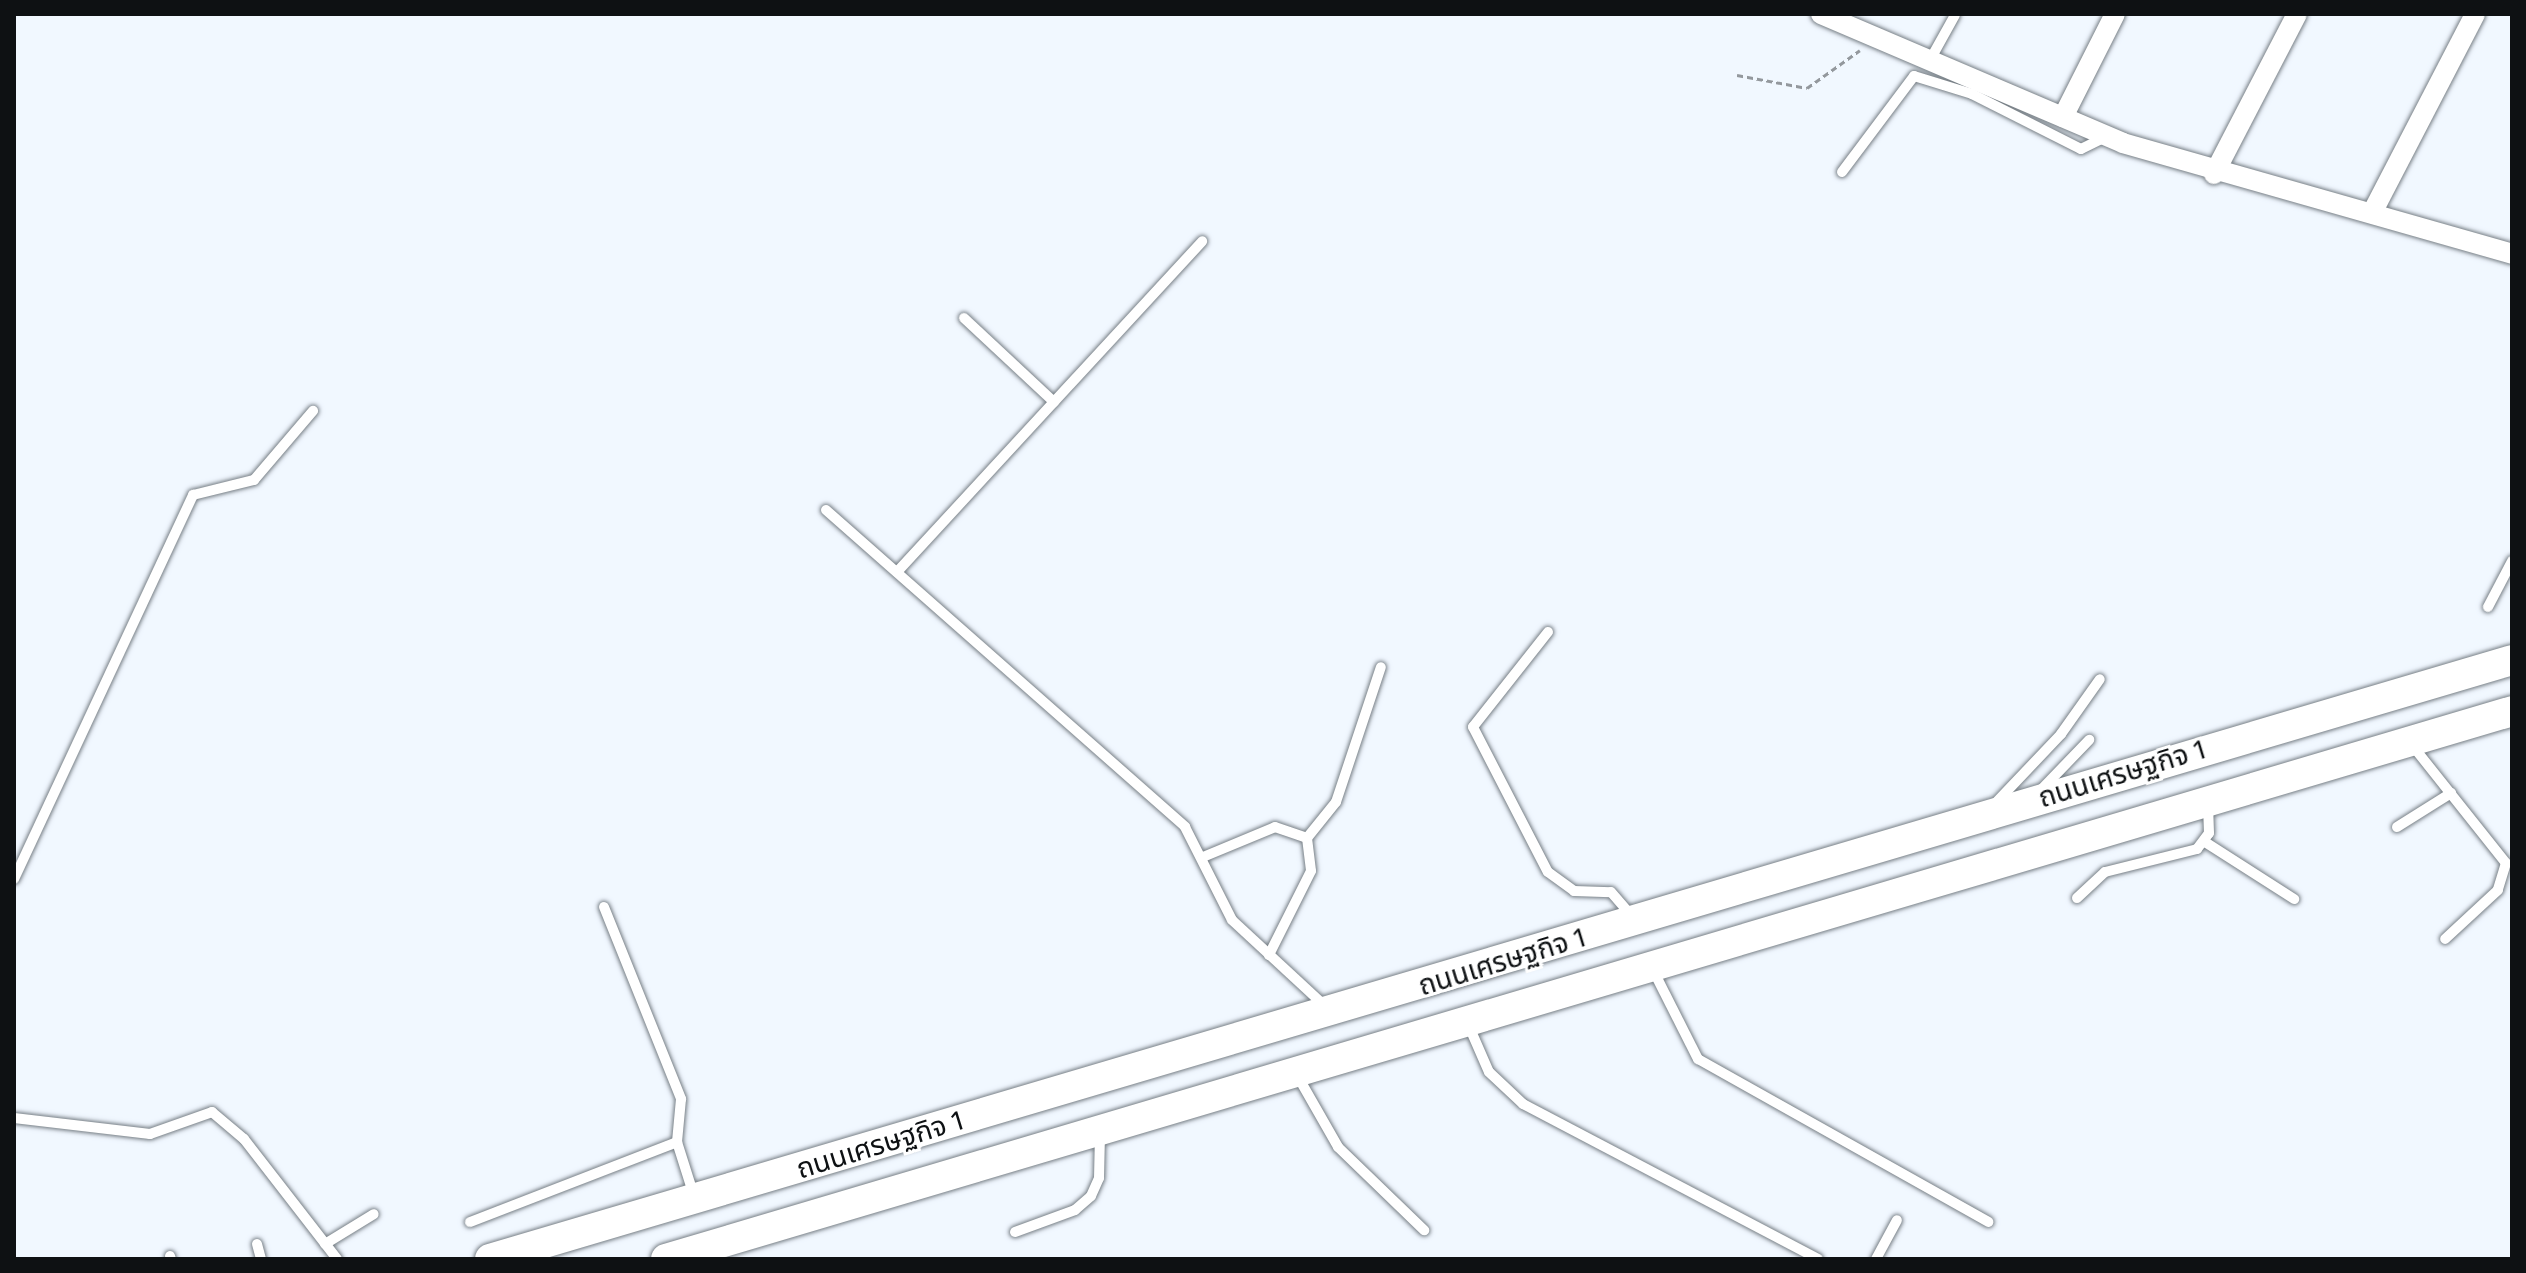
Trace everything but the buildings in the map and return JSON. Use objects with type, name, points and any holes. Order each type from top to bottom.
[{"type":"main road","name":"ถนนเศรษฐกิจ 1","points":[[490,1259],[1637,922],[2036,800],[2512,660]]},
{"type":"main road","name":"ถนนเศรษฐกิจ 1","points":[[666,1259],[1814,920],[2207,798],[2512,711]]},
{"type":"main road","points":[[1801,873],[1814,920]]},
{"type":"street","points":[[1821,14],[2108,136],[2214,174],[2372,213],[2512,254]]},
{"type":"street","points":[[2063,117],[2115,14]]},
{"type":"street","points":[[2214,174],[2297,14]]},
{"type":"street","points":[[2372,213],[2475,14]]},
{"type":"lane","points":[[1930,60],[1955,15]]},
{"type":"lane","points":[[1842,172],[1914,76],[1972,94],[2081,149],[2108,136]]},
{"type":"lane","points":[[897,572],[1202,241]]},
{"type":"lane","points":[[964,318],[1054,402]]},
{"type":"lane","points":[[14,879],[193,495],[254,480],[313,411]]},
{"type":"lane","points":[[826,510],[1185,827],[1203,857],[1219,901],[1269,955],[1332,1012]]},
{"type":"lane","points":[[2488,607],[2512,561]]},
{"type":"lane","points":[[1548,632],[1473,727],[1559,885],[1611,892],[1637,922]]},
{"type":"lane","points":[[1269,955],[1311,871],[1307,838],[1336,802],[1381,667]]},
{"type":"lane","points":[[1987,815],[1994,797],[2061,734],[2100,679]]},
{"type":"lane","points":[[2036,800],[2043,783],[2089,740]]},
{"type":"lane","points":[[2408,740],[2506,863],[2507,876],[2445,939]]},
{"type":"lane","points":[[2397,827],[2451,793]]},
{"type":"lane","points":[[2205,842],[2207,798]]},
{"type":"lane","points":[[1203,857],[1275,827],[1307,838]]},
{"type":"lane","points":[[2077,898],[2105,872],[2205,842],[2294,899]]},
{"type":"lane","points":[[604,907],[681,1099],[677,1142],[695,1200]]},
{"type":"lane","points":[[1653,968],[1698,1059],[1988,1222]]},
{"type":"lane","points":[[1467,1022],[1489,1072],[1523,1104],[1818,1259]]},
{"type":"lane","points":[[1296,1073],[1338,1147],[1424,1230]]},
{"type":"lane","points":[[14,1118],[150,1134],[212,1112],[244,1139],[337,1259]]},
{"type":"lane","points":[[1015,1232],[1075,1210],[1091,1196],[1099,1178],[1100,1131]]},
{"type":"lane","points":[[470,1222],[677,1142]]},
{"type":"lane","points":[[325,1244],[374,1214]]},
{"type":"lane","points":[[1876,1259],[1897,1220]]},
{"type":"lane","points":[[257,1244],[261,1259]]},
{"type":"path","points":[[1737,75],[1807,88],[1875,37]]}]
